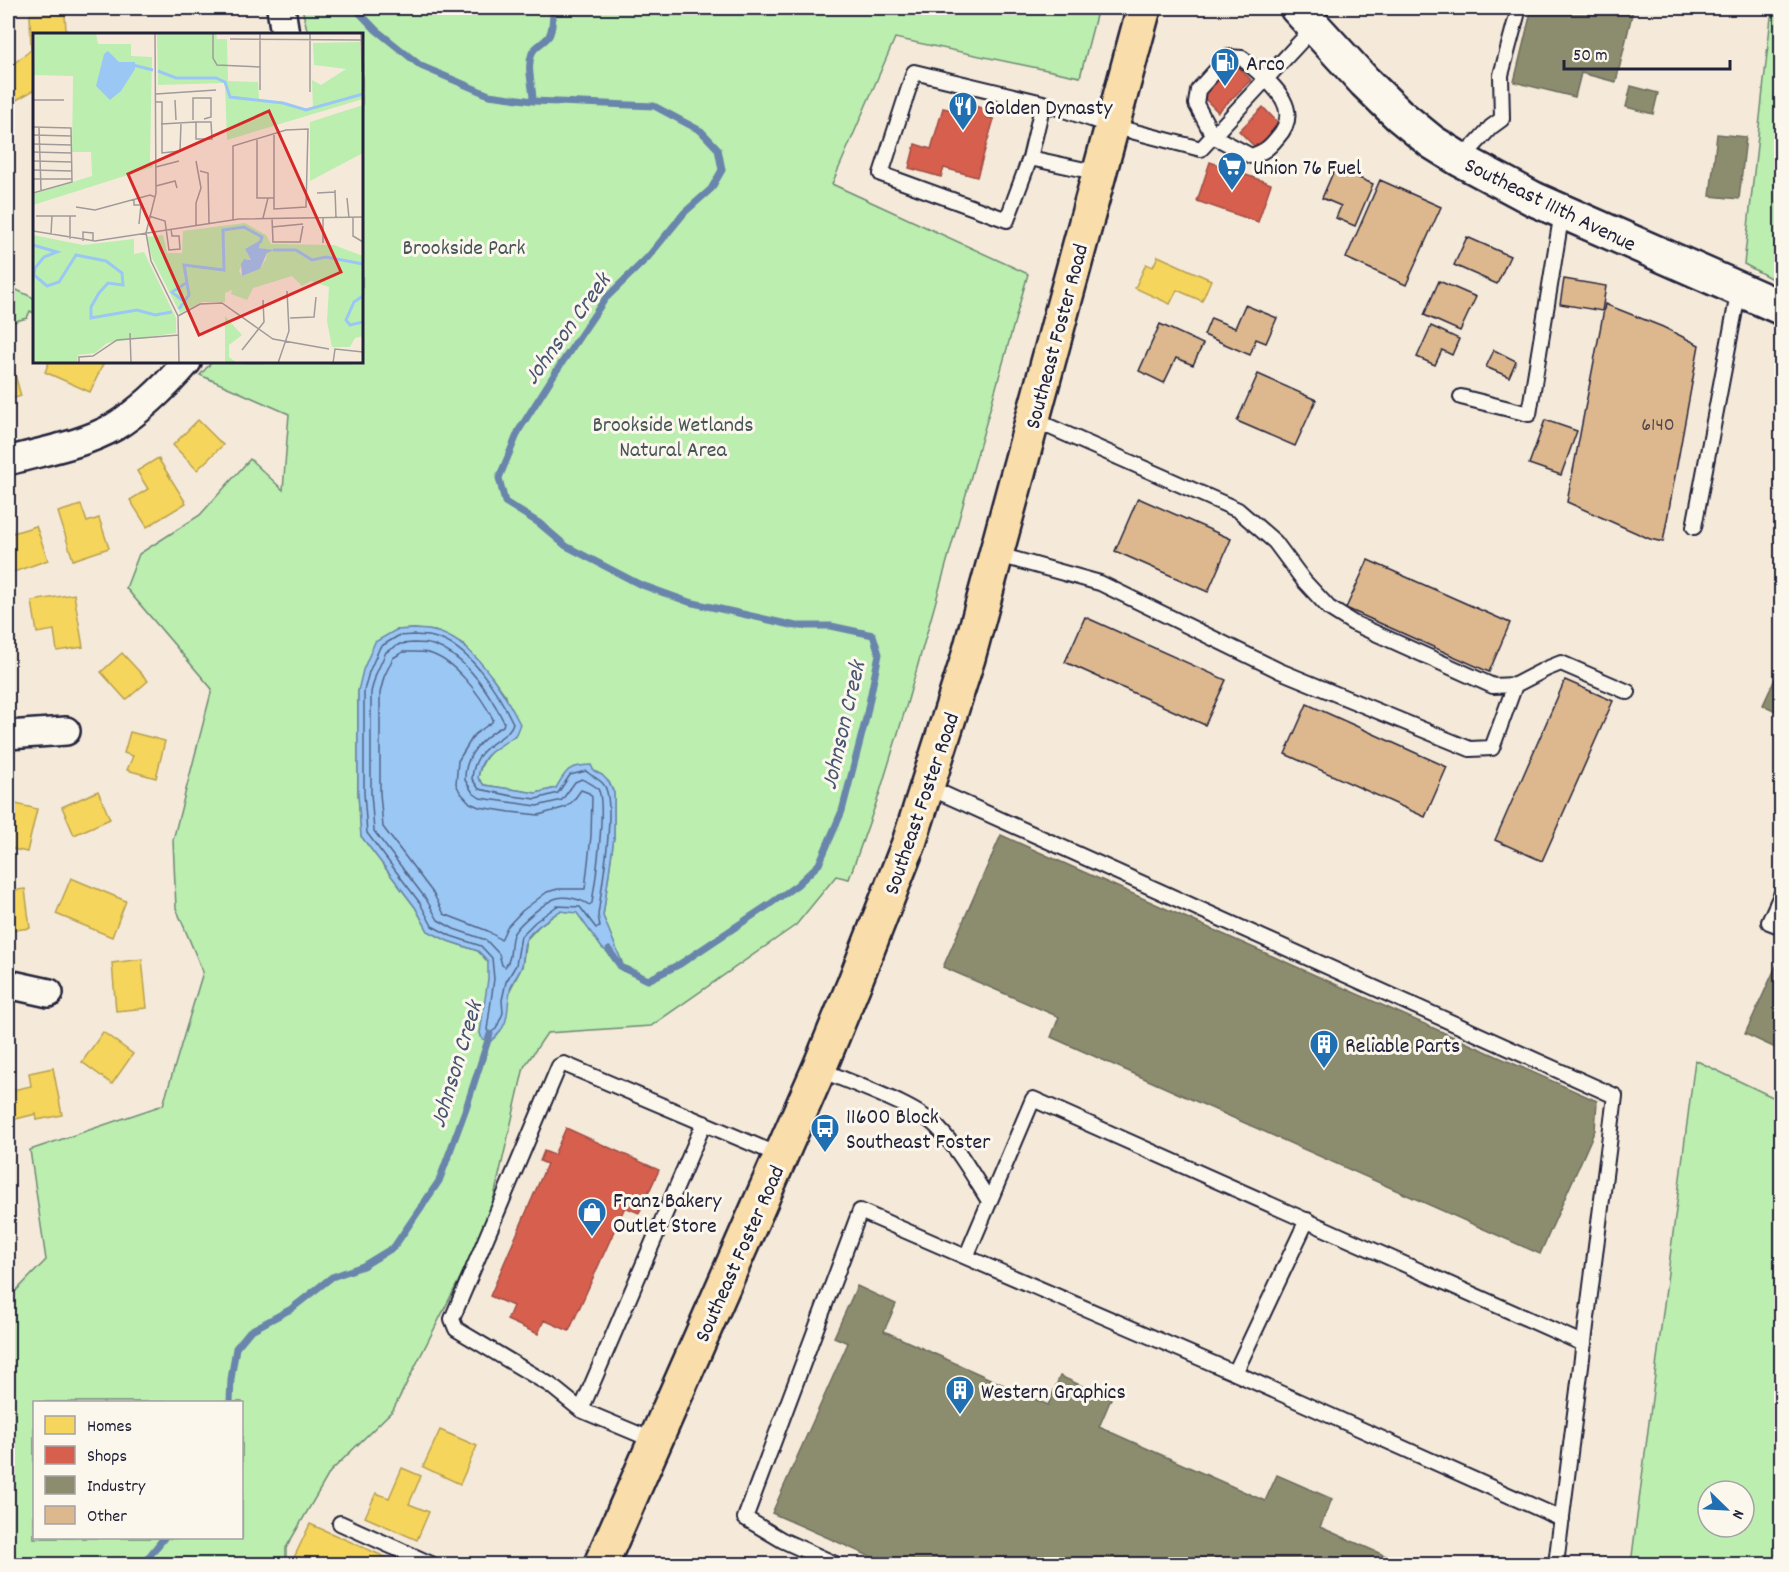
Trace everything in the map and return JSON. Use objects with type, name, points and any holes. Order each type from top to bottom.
[{"type":"main road","name":"Southeast Foster Road","points":[[601,1564],[819,1069],[880,919],[928,787],[968,658],[1144,8]]},
{"type":"street","points":[[281,8],[285,33]]},
{"type":"street","name":"Southeast 111th Avenue","points":[[1306,17],[1365,82],[1399,115],[1461,160],[1497,181],[1562,212],[1782,308]]},
{"type":"street","points":[[8,461],[71,444],[113,427],[147,402],[186,363]]},
{"type":"street","points":[[8,735],[66,731]]},
{"type":"street","points":[[8,984],[49,993]]},
{"type":"lane","points":[[1461,160],[1491,127],[1502,119],[1502,75],[1519,8]]},
{"type":"lane","points":[[1043,103],[1030,158],[1007,220],[881,174],[914,72],[1043,103],[1112,126],[1201,149],[1266,79],[1306,17]]},
{"type":"lane","points":[[1228,57],[1242,57],[1286,102],[1289,116],[1286,129],[1266,152],[1251,156],[1213,136],[1196,104],[1198,90],[1228,57]]},
{"type":"lane","points":[[1030,158],[1099,173]]},
{"type":"lane","points":[[1461,397],[1529,414],[1562,212]]},
{"type":"lane","points":[[1694,527],[1738,289]]},
{"type":"lane","points":[[1032,418],[1238,510],[1275,542],[1304,581],[1329,608],[1353,623],[1493,686],[1515,685],[1561,663],[1629,692]]},
{"type":"lane","points":[[995,554],[1100,583],[1280,671],[1470,749],[1492,748],[1515,685]]},
{"type":"lane","points":[[928,787],[1615,1096],[1556,1564]]},
{"type":"lane","points":[[1782,893],[1769,922],[1782,927]]},
{"type":"lane","points":[[655,1441],[581,1410],[550,1385],[456,1329],[452,1319],[559,1066],[564,1064],[780,1156]]},
{"type":"lane","points":[[819,1069],[919,1112],[938,1127],[989,1202]]},
{"type":"lane","points":[[966,1257],[1032,1099],[1584,1344]]},
{"type":"lane","points":[[581,1410],[704,1123]]},
{"type":"lane","points":[[835,1564],[782,1540],[744,1518],[860,1211],[1235,1373],[1562,1519]]},
{"type":"lane","points":[[1235,1373],[1307,1220]]},
{"type":"lane","points":[[340,1523],[431,1564]]},
{"type":"green space","name":"Brookside Wetlands Natural Area","points":[[302,8],[1098,8],[1080,77],[895,38],[832,184],[1028,274],[906,707],[879,795],[849,879],[836,876],[796,925],[651,1026],[547,1033],[524,1067],[488,1223],[393,1410],[330,1472],[286,1548],[286,1564],[8,1564],[8,1299],[46,1260],[30,1150],[163,1105],[203,972],[176,908],[173,840],[212,689],[126,588],[139,554],[200,515],[250,459],[283,490],[289,414],[200,375],[211,363],[363,363],[363,33],[308,33]],"holes":[[[396,630],[435,631],[464,645],[506,696],[515,736],[490,752],[482,764],[478,778],[484,785],[536,793],[556,788],[594,771],[602,775],[614,793],[614,837],[603,916],[621,961],[602,948],[577,912],[560,911],[539,926],[526,940],[522,967],[511,988],[478,951],[448,941],[428,931],[415,907],[361,836],[358,793],[358,691]]]},
{"type":"green space","points":[[1772,8],[1782,8],[1782,262],[1776,263],[1774,280],[1744,264]]},
{"type":"green space","points":[[8,286],[33,298],[33,312],[30,311],[27,318],[8,323]]},
{"type":"green space","points":[[1695,1060],[1781,1101],[1781,1564],[1631,1564]]},
{"type":"water","points":[[396,630],[431,630],[461,644],[496,682],[520,724],[515,735],[490,752],[482,762],[478,778],[484,785],[536,793],[556,788],[569,770],[577,766],[591,765],[594,771],[609,782],[614,793],[614,837],[603,916],[622,962],[602,948],[577,913],[560,911],[538,927],[525,941],[523,962],[511,986],[503,1028],[491,1041],[482,1039],[480,1033],[488,979],[488,961],[478,951],[448,941],[428,931],[415,907],[361,836],[358,793],[358,691],[363,670],[375,642]]},
{"type":"building: Homes","points":[[65,14],[68,33],[33,33],[33,91],[13,102],[8,102],[8,68],[31,50],[30,15]]},
{"type":"building: Homes","points":[[1158,256],[1211,280],[1202,301],[1177,290],[1170,304],[1135,288],[1146,264],[1153,267]]},
{"type":"building: Homes","points":[[11,360],[21,396],[8,400],[8,361]]},
{"type":"building: Homes","points":[[49,363],[104,363],[90,392],[45,372]]},
{"type":"building: Homes","points":[[198,420],[223,445],[197,470],[173,445]]},
{"type":"building: Homes","points":[[158,458],[186,503],[147,527],[130,500],[148,489],[137,471]]},
{"type":"building: Homes","points":[[81,505],[87,522],[99,518],[109,548],[73,560],[58,512]]},
{"type":"building: Homes","points":[[8,515],[13,533],[36,526],[48,560],[8,574]]},
{"type":"building: Homes","points":[[74,594],[83,647],[57,651],[54,630],[37,633],[32,601]]},
{"type":"building: Homes","points":[[122,653],[148,681],[126,700],[101,672]]},
{"type":"building: Homes","points":[[130,732],[165,741],[156,778],[127,770],[133,756],[124,753]]},
{"type":"building: Homes","points":[[98,791],[110,819],[74,835],[62,807]]},
{"type":"building: Homes","points":[[8,802],[37,809],[27,852],[8,848]]},
{"type":"building: Homes","points":[[71,878],[126,901],[112,937],[56,914]]},
{"type":"building: Homes","points":[[25,889],[30,928],[8,931],[8,891]]},
{"type":"building: Homes","points":[[142,959],[147,1008],[116,1011],[112,963]]},
{"type":"building: Homes","points":[[103,1032],[133,1054],[112,1084],[82,1062]]},
{"type":"building: Homes","points":[[53,1068],[62,1115],[37,1120],[36,1114],[8,1121],[8,1091],[31,1086],[29,1073]]},
{"type":"building: Homes","points":[[440,1430],[477,1446],[460,1484],[423,1467]]},
{"type":"building: Homes","points":[[402,1468],[421,1476],[409,1504],[429,1512],[417,1540],[365,1517],[376,1493],[389,1498]]},
{"type":"building: Homes","points":[[310,1524],[401,1564],[291,1564]]},
{"type":"building: Shops","name":"Arco","points":[[1232,61],[1251,80],[1218,112],[1200,94]]},
{"type":"building: Shops","name":"Golden Dynasty","points":[[955,100],[988,110],[986,117],[994,119],[977,177],[944,168],[941,177],[909,168],[915,144],[931,149],[943,108],[952,110]]},
{"type":"building: Shops","name":"Arco","points":[[1263,107],[1282,127],[1258,150],[1239,131]]},
{"type":"building: Shops","points":[[1210,162],[1271,184],[1258,222],[1197,201]]},
{"type":"building: Shops","points":[[566,1128],[659,1170],[639,1213],[625,1207],[569,1331],[544,1320],[538,1334],[507,1320],[513,1306],[490,1296],[547,1164],[540,1161],[544,1151],[554,1155]]},
{"type":"building: Industry","points":[[1532,8],[1623,8],[1633,10],[1616,82],[1581,73],[1575,97],[1514,82]]},
{"type":"building: Industry","points":[[1631,86],[1658,93],[1653,114],[1626,107]]},
{"type":"building: Industry","points":[[1717,134],[1746,137],[1739,199],[1710,196]]},
{"type":"building: Industry","points":[[1780,668],[1782,669],[1782,714],[1763,705]]},
{"type":"building: Industry","name":"Reliable Parts","points":[[1001,835],[1597,1101],[1595,1130],[1540,1254],[1051,1037],[1059,1017],[943,967]]},
{"type":"building: Industry","points":[[1778,962],[1782,962],[1782,1051],[1745,1034]]},
{"type":"building: Industry","name":"Western Graphics","points":[[857,1286],[896,1304],[884,1331],[1048,1405],[1060,1376],[1111,1399],[1099,1427],[1265,1501],[1277,1475],[1332,1499],[1320,1527],[1404,1564],[887,1564],[772,1513],[848,1343],[834,1337]]},
{"type":"building: Other","points":[[1335,168],[1373,184],[1355,226],[1336,218],[1341,206],[1322,198]]},
{"type":"building: Other","points":[[1380,180],[1441,207],[1406,285],[1346,258]]},
{"type":"building: Other","points":[[1467,237],[1510,256],[1497,284],[1454,265]]},
{"type":"building: Other","points":[[1564,279],[1606,286],[1602,311],[1560,304]]},
{"type":"building: Other","points":[[1439,281],[1476,297],[1460,331],[1424,315]]},
{"type":"building: Other","points":[[1605,304],[1663,327],[1699,345],[1663,542],[1650,539],[1567,502]]},
{"type":"building: Other","points":[[1245,305],[1277,318],[1266,343],[1256,339],[1250,355],[1204,335],[1211,318],[1235,328]]},
{"type":"building: Other","points":[[1160,324],[1203,344],[1193,365],[1176,358],[1164,383],[1139,371]]},
{"type":"building: Other","points":[[1431,326],[1459,339],[1452,355],[1442,350],[1435,365],[1417,357]]},
{"type":"building: Other","points":[[1494,350],[1516,361],[1509,377],[1486,367]]},
{"type":"building: Other","points":[[1258,374],[1316,400],[1295,446],[1237,421]]},
{"type":"building: Other","points":[[1545,420],[1577,431],[1561,475],[1529,464]]},
{"type":"building: Other","points":[[1138,498],[1231,539],[1208,592],[1115,551]]},
{"type":"building: Other","points":[[1368,560],[1510,623],[1489,672],[1346,608]]},
{"type":"building: Other","points":[[1085,617],[1226,680],[1205,725],[1065,662]]},
{"type":"building: Other","points":[[1565,680],[1613,701],[1542,861],[1495,840]]},
{"type":"building: Other","points":[[1307,704],[1447,767],[1425,817],[1285,754]]},
{"type":"waterway","name":"Johnson Creek","points":[[355,8],[376,30],[421,66],[489,95],[533,101],[654,106],[701,131],[718,149],[722,170],[711,189],[685,212],[648,257],[605,299],[519,430],[499,478],[505,502],[539,523],[566,546],[639,584],[689,602],[796,626],[831,626],[873,635],[879,654],[866,718],[842,811],[819,864],[797,885],[770,904],[680,964],[648,980],[621,967],[609,950]]},
{"type":"waterway","name":"Johnson Creek","points":[[533,101],[530,59],[533,51],[550,33],[553,8]]},
{"type":"waterway","name":"Johnson Creek","points":[[230,1401],[236,1348],[250,1331],[291,1309],[332,1277],[363,1266],[394,1247],[439,1181],[490,1034]]},
{"type":"waterway","name":"Johnson Creek","points":[[143,1564],[163,1539]]},
{"type":"place","name":"Arco","points":[[1225,88]]},
{"type":"place","name":"Golden Dynasty","points":[[963,132]]},
{"type":"place","name":"Union 76 Fuel","points":[[1232,192]]},
{"type":"place","name":"Reliable Parts","points":[[1324,1070]]},
{"type":"place","name":"11600 Block Southeast Foster","points":[[825,1154]]},
{"type":"place","name":"Franz Bakery Outlet Store","points":[[592,1238]]},
{"type":"place","name":"Western Graphics","points":[[960,1416]]},
{"type":"park label","name":"Brookside Park","points":[[464,246]]}]
